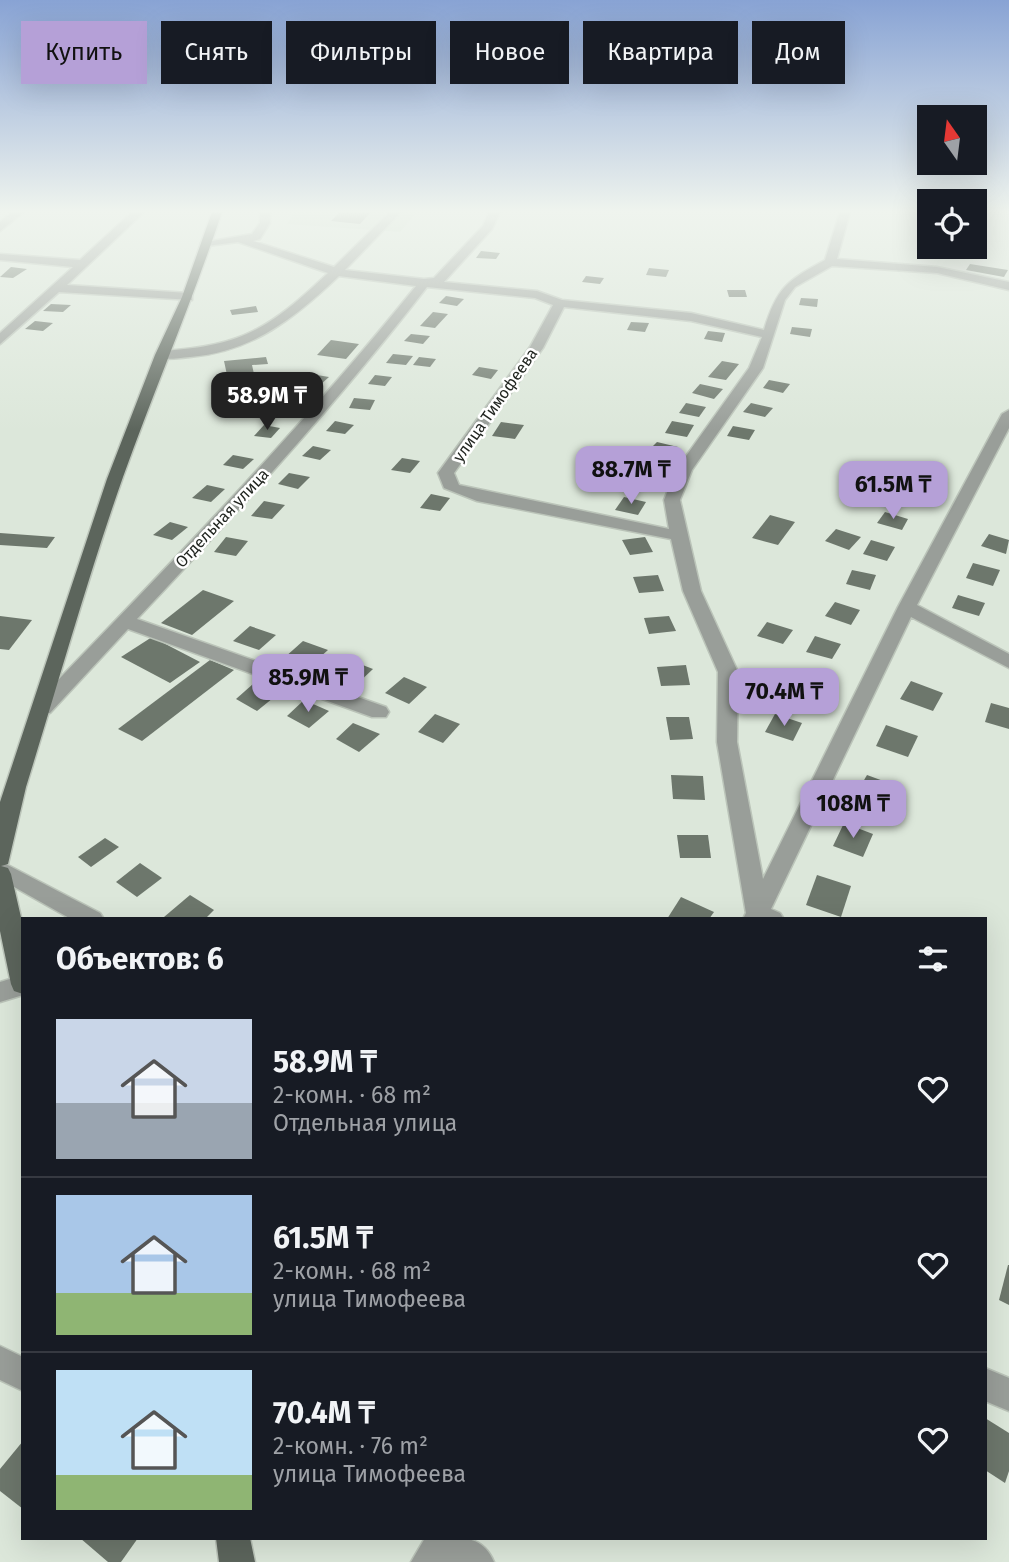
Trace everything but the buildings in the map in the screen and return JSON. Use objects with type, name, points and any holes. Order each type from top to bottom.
[{"type":"main road","name":"Отдельная улица","points":[[0,858],[2,823],[43,708],[115,479],[162,355],[192,285]]},
{"type":"main road","points":[[0,871],[21,975]]},
{"type":"main road","points":[[233,1540],[237,1562]]},
{"type":"street","points":[[0,340],[59,285]]},
{"type":"street","points":[[162,355],[219,350],[245,341],[268,327],[321,285]]},
{"type":"street","name":"Отдельная улица","points":[[43,708],[257,482],[365,359],[423,285]]},
{"type":"street","points":[[442,285],[537,295],[560,303],[691,317],[769,335]]},
{"type":"street","points":[[761,917],[727,742],[728,672],[692,591],[672,500],[684,470],[756,368],[779,300],[790,285]]},
{"type":"street","points":[[56,288],[188,297]]},
{"type":"street","name":"улица Тимофеева","points":[[560,303],[536,348],[446,473],[452,488],[678,536]]},
{"type":"street","points":[[761,917],[907,607],[1009,414]]},
{"type":"street","points":[[907,607],[1009,662]]},
{"type":"street","points":[[124,621],[379,712]]},
{"type":"street","points":[[0,871],[88,917]]},
{"type":"street","points":[[0,992],[21,986]]},
{"type":"street","points":[[0,1362],[21,1374]]},
{"type":"street","points":[[987,1385],[1009,1395]]},
{"type":"street","points":[[429,1562],[445,1540]]},
{"type":"street","points":[[448,1540],[476,1562]]}]
